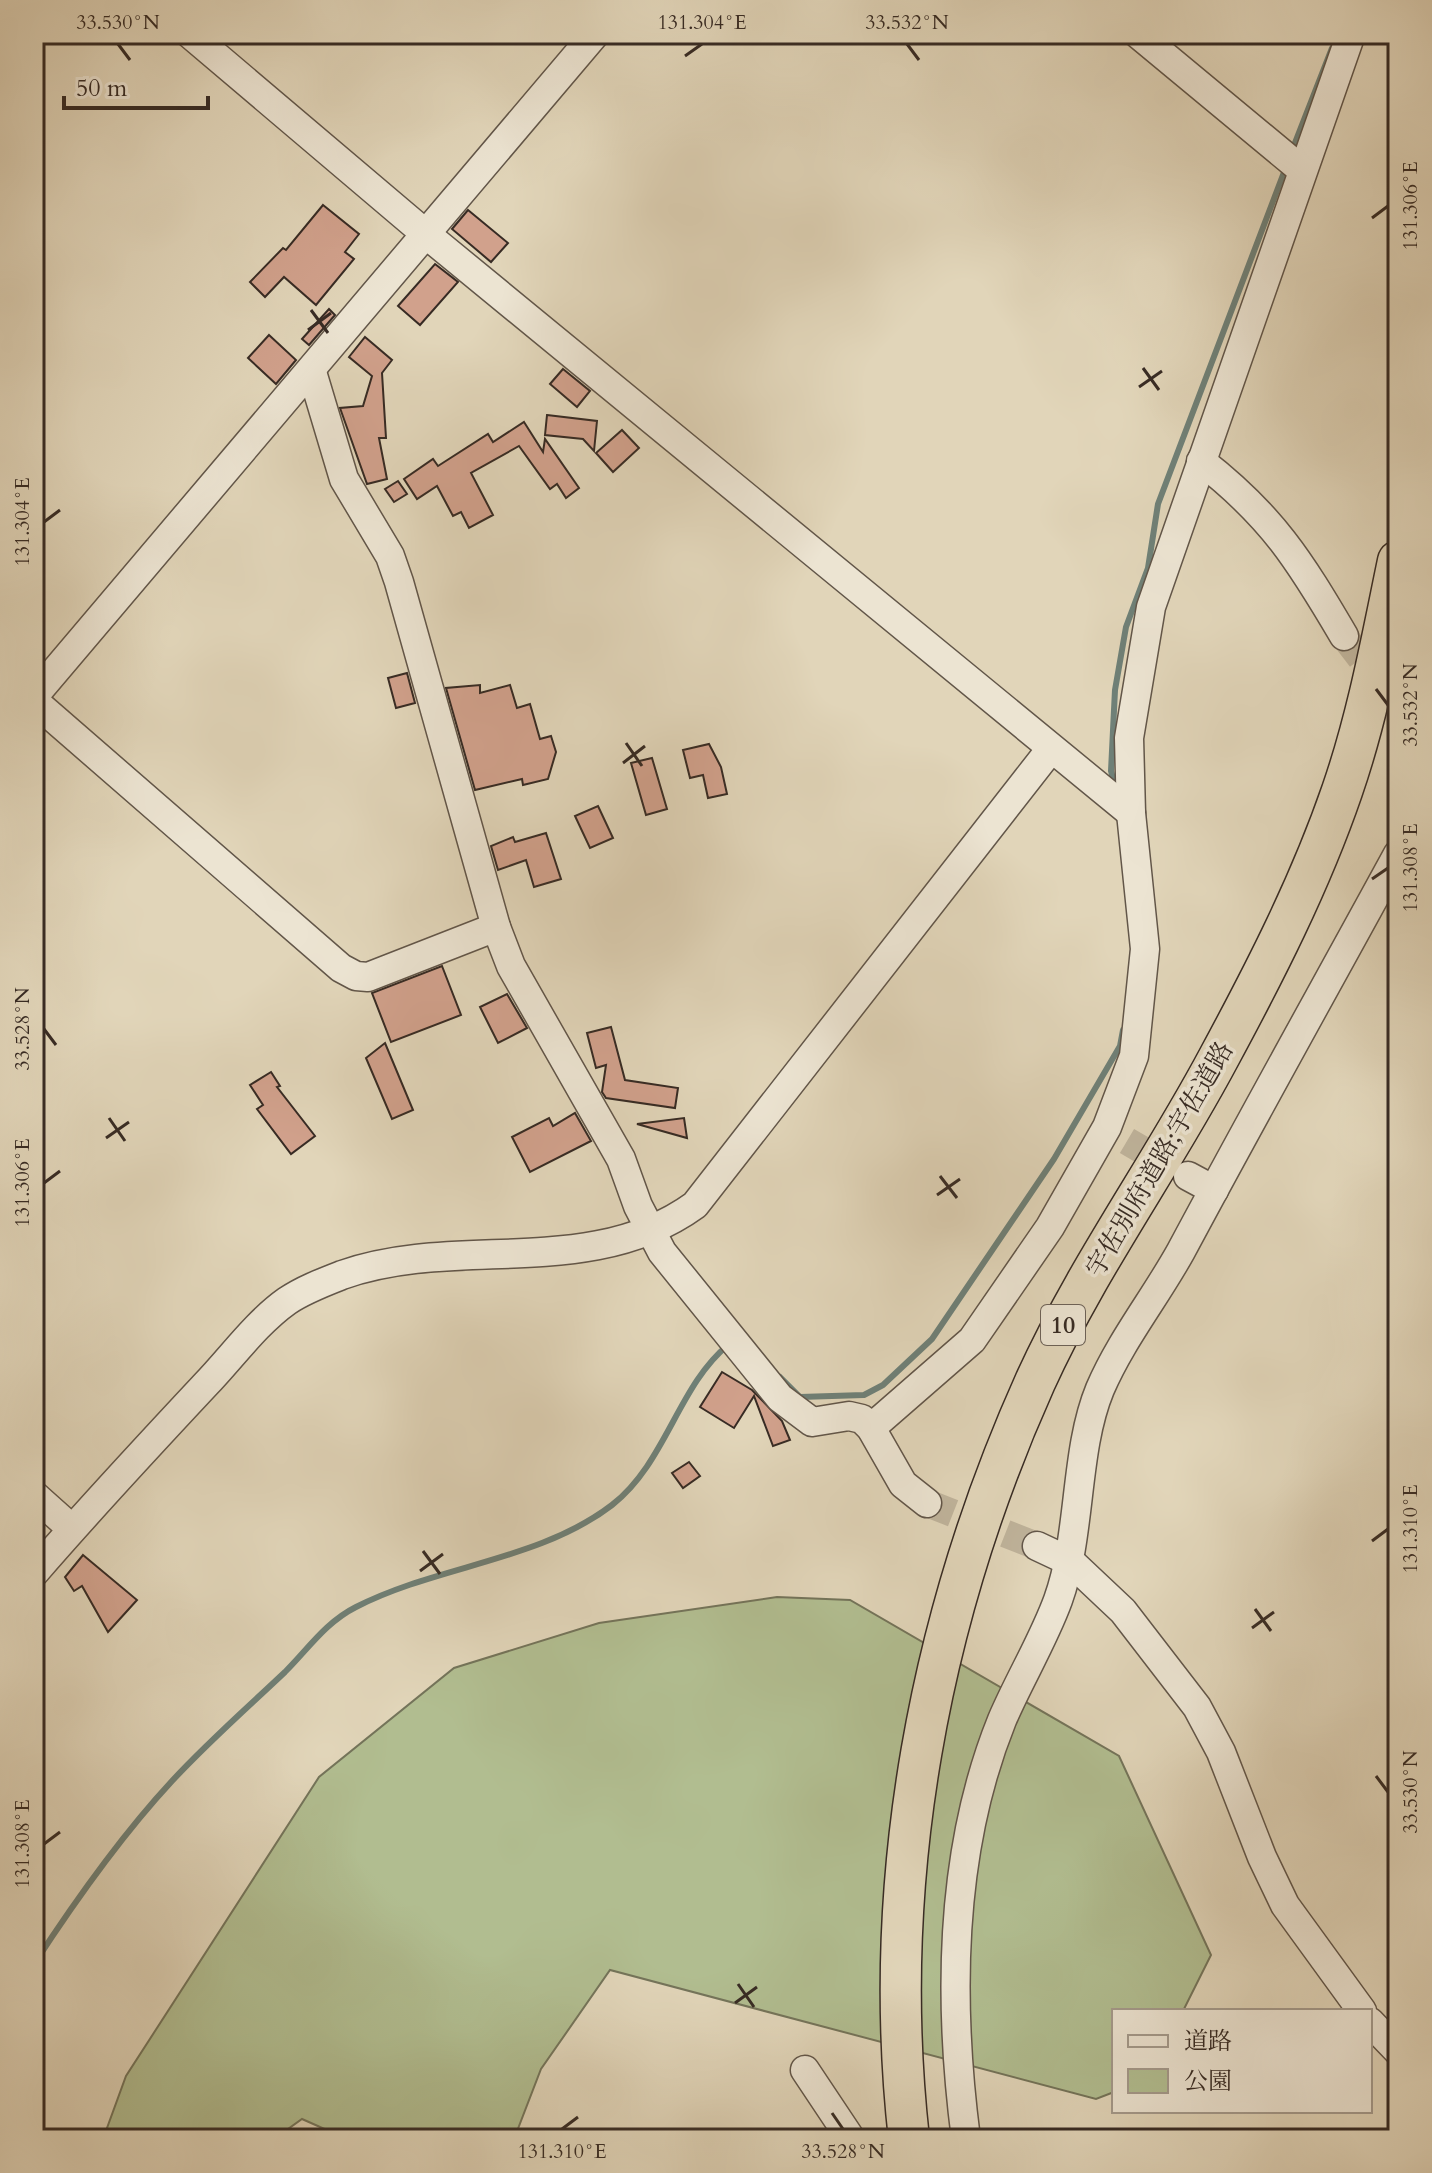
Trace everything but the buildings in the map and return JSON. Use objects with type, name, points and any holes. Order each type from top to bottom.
[{"type":"highway","name":"宇佐別府道路;宇佐道路","points":[[909,2139],[902,2073],[901,1947],[909,1836],[929,1708],[970,1546],[1010,1440],[1064,1324],[1216,1063],[1293,912],[1342,792],[1366,712],[1398,561]]},
{"type":"highway","points":[[902,2073],[915,2139]]},
{"type":"street","points":[[190,34],[427,235],[1050,750],[1131,813]]},
{"type":"street","points":[[496,927],[368,977],[356,976],[341,968],[34,698],[595,34]]},
{"type":"street","points":[[1138,34],[1302,170]]},
{"type":"street","points":[[871,1428],[972,1340],[1117,1134],[1134,1056],[1144,983],[1143,914],[1131,813],[1129,738],[1151,607],[1351,34]]},
{"type":"street","points":[[312,372],[344,479],[390,556],[407,606],[496,927],[511,966],[621,1159],[649,1232],[673,1268],[725,1332],[797,1413],[812,1422],[849,1416],[862,1419],[871,1428],[903,1484],[927,1503]]},
{"type":"street","points":[[1201,461],[1268,519],[1303,567],[1344,636]]},
{"type":"street","points":[[34,1573],[288,1300],[330,1280],[366,1269],[473,1255],[568,1253],[597,1249],[649,1232],[676,1219],[709,1190],[1050,750]]},
{"type":"street","points":[[966,2139],[957,2014],[956,1933],[971,1822],[1001,1723],[1057,1604],[1071,1562],[1098,1393],[1116,1355],[1167,1277],[1398,854]]},
{"type":"street","points":[[1188,1176],[1214,1190]]},
{"type":"street","points":[[34,1495],[72,1529]]},
{"type":"street","points":[[1037,1546],[1071,1562],[1147,1638],[1197,1707],[1221,1752],[1262,1857],[1285,1905],[1361,2009]]},
{"type":"street","points":[[1372,2024],[1398,2051]]},
{"type":"street","points":[[805,2070],[851,2139]]},
{"type":"green space","points":[[777,1597],[850,1600],[1119,1756],[1211,1955],[1184,2009],[1112,2009],[1112,2093],[1096,2099],[610,1970],[541,2069],[514,2139],[347,2139],[302,2119],[274,2139],[103,2139],[126,2076],[319,1777],[454,1668],[599,1623]]},
{"type":"waterway","points":[[1291,153],[1332,48]]},
{"type":"waterway","points":[[1115,786],[1111,771],[1115,690],[1126,627],[1148,568],[1158,504],[1286,167]]},
{"type":"waterway","points":[[780,1377],[800,1397],[864,1395],[883,1385],[932,1339],[1054,1159],[1120,1046],[1123,1030]]},
{"type":"waterway","points":[[34,1964],[99,1870],[153,1802],[326,1628],[345,1613],[388,1593],[553,1539],[612,1505],[646,1468],[696,1381],[728,1345]]},
{"type":"tunnel","points":[[1344,636],[1398,706]]},
{"type":"tunnel","points":[[1127,1141],[1173,1168]]},
{"type":"tunnel","points":[[927,1503],[1037,1546]]}]
